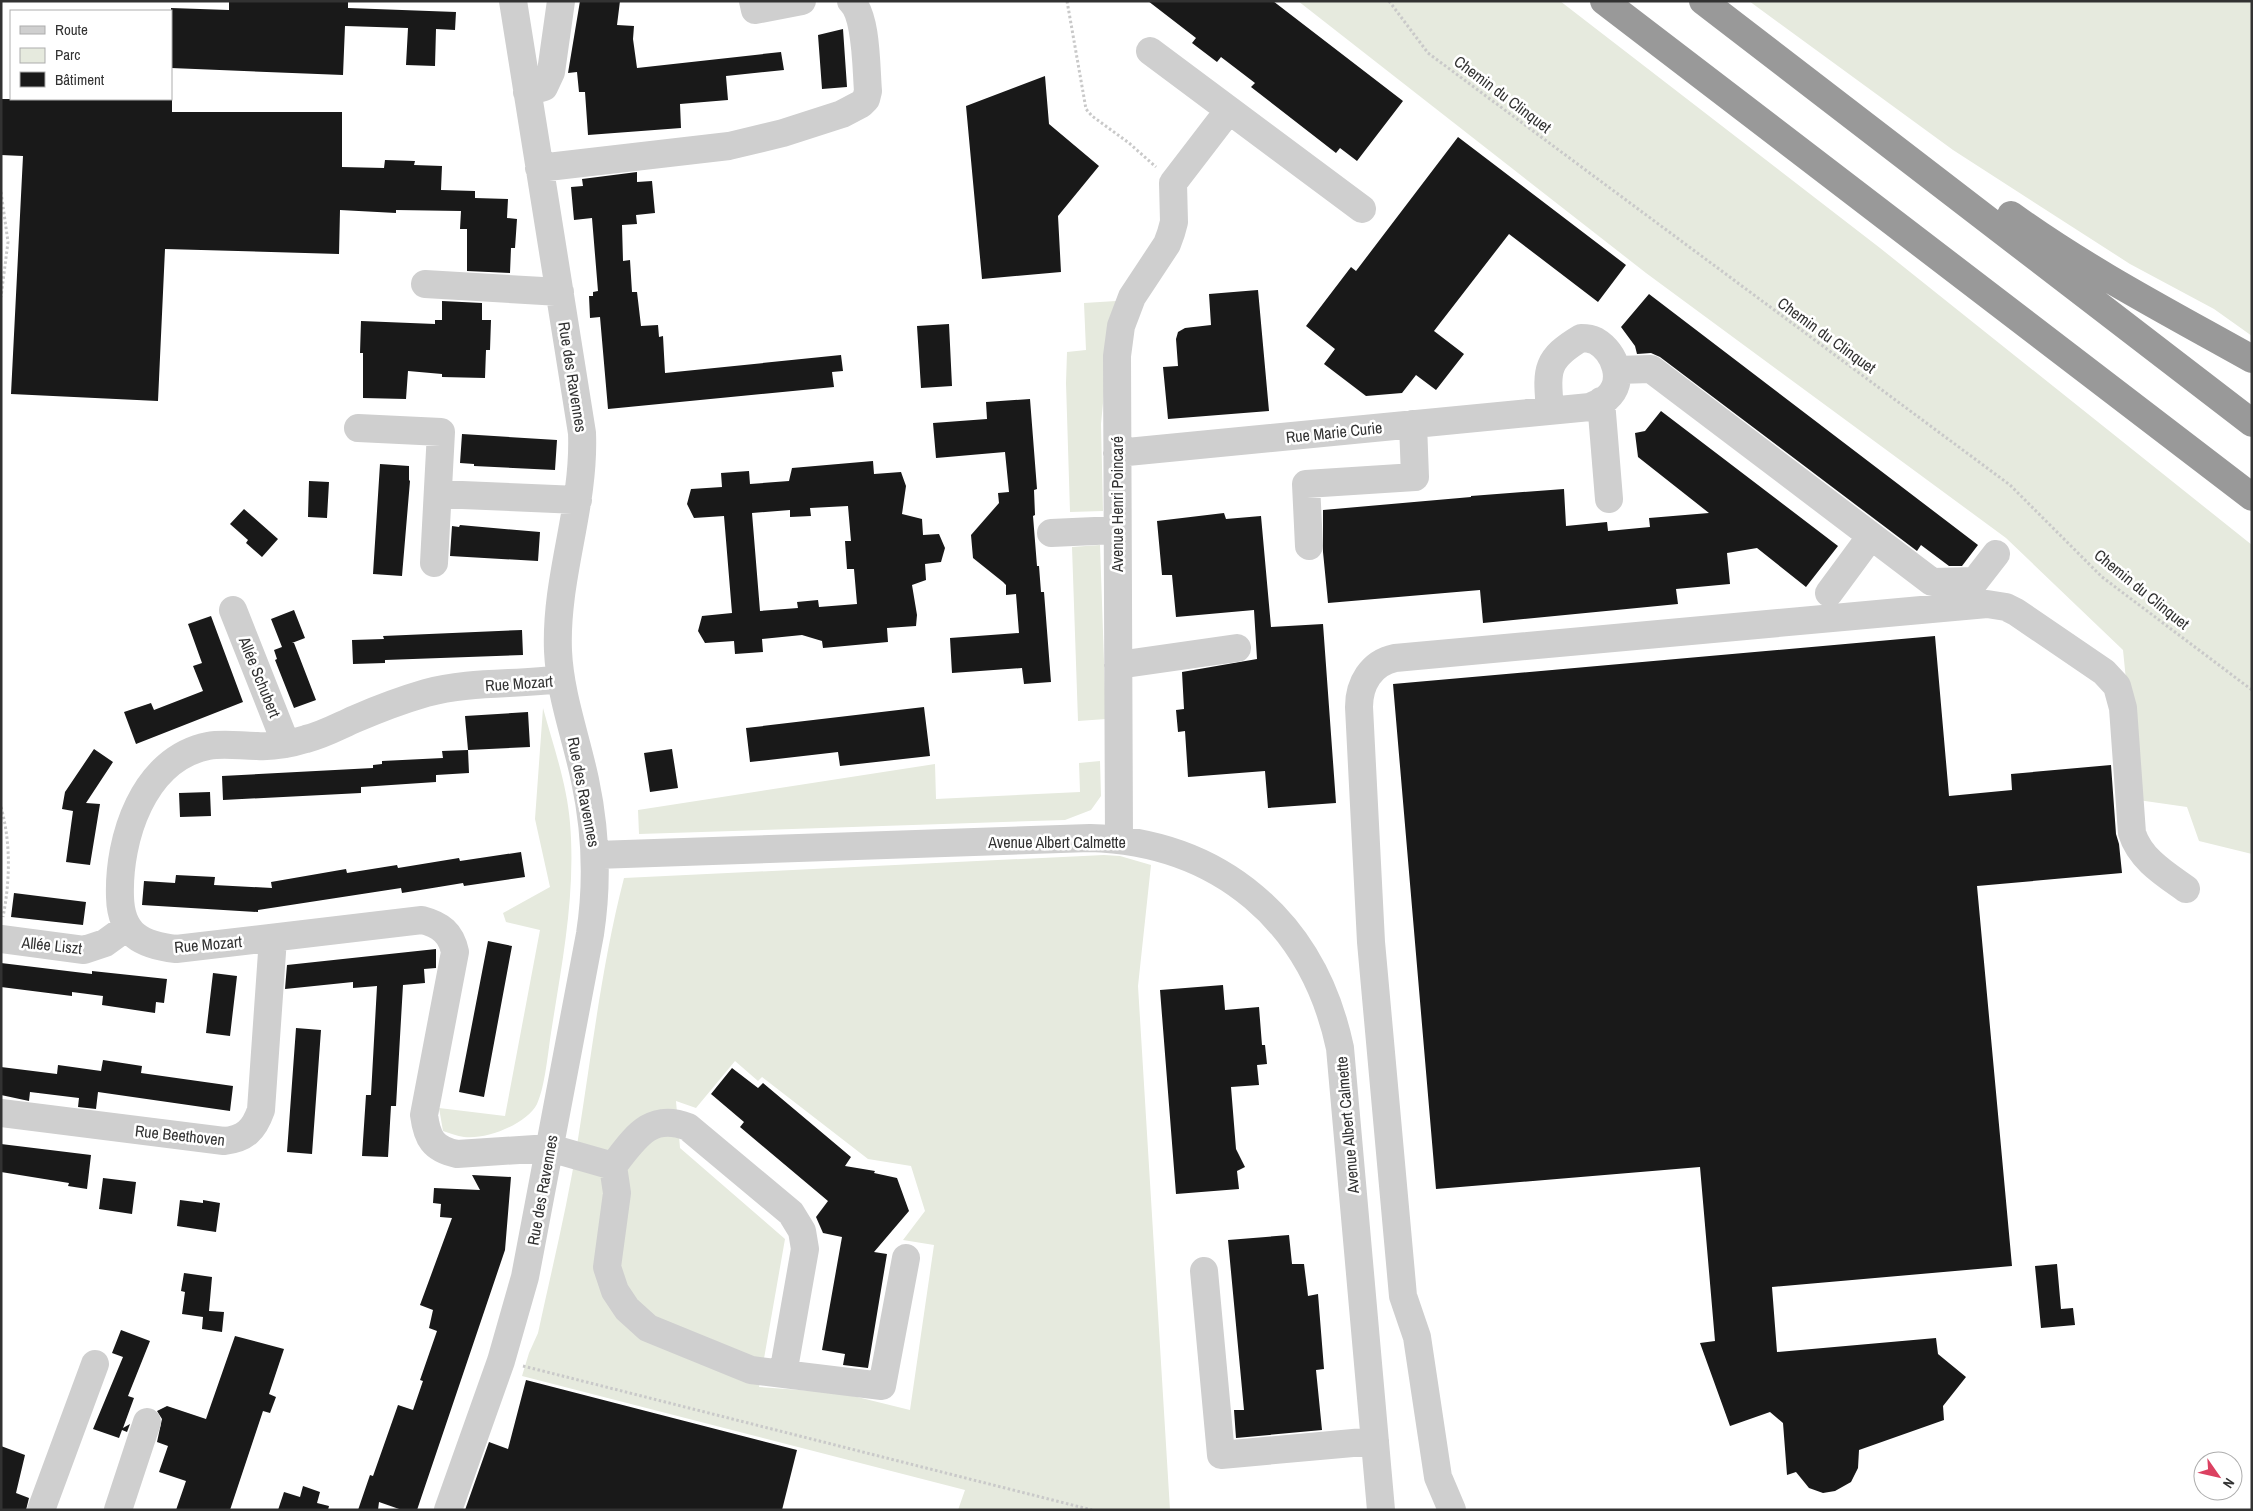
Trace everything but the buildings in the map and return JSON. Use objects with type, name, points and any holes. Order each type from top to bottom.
[{"type":"highway","points":[[1604,1],[2252,497]]},
{"type":"highway","points":[[1703,1],[2252,423]]},
{"type":"highway","points":[[1725,18],[1924,153],[2043,238],[2160,309],[2252,360]]},
{"type":"street","name":"Rue des Ravennes","points":[[448,1510],[501,1361],[525,1277],[594,905],[596,855],[585,780],[561,680],[558,652],[559,613],[582,471],[582,433],[513,1]]},
{"type":"street","points":[[527,92],[544,87],[550,76],[561,1]]},
{"type":"street","points":[[754,1],[755,10],[802,1]]},
{"type":"street","points":[[812,1],[820,1]]},
{"type":"street","points":[[539,168],[729,146],[784,132],[855,109],[866,99],[868,91],[860,18],[856,6],[851,1]]},
{"type":"street","points":[[1150,51],[1362,209]]},
{"type":"street","points":[[1173,183],[1229,110]]},
{"type":"street","name":"Avenue Henri Poincaré","points":[[1119,840],[1118,338],[1132,297],[1169,239],[1174,222],[1173,183]]},
{"type":"street","points":[[425,284],[560,292]]},
{"type":"street","points":[[1550,411],[1548,375],[1553,361],[1563,349],[1581,338],[1595,340],[1609,352],[1617,370],[1616,384],[1608,398],[1601,401],[1609,499]]},
{"type":"street","points":[[1617,370],[1651,369],[1932,582],[1975,581],[1996,554]]},
{"type":"street","name":"Rue Marie Curie","points":[[1117,453],[1590,407],[1601,401]]},
{"type":"street","points":[[1309,546],[1306,484],[1415,477],[1413,424]]},
{"type":"street","points":[[358,428],[441,432],[434,563]]},
{"type":"street","points":[[438,494],[578,500]]},
{"type":"street","points":[[1051,533],[1117,530]]},
{"type":"street","points":[[1829,593],[1871,536]]},
{"type":"street","points":[[1452,1510],[1438,1477],[1417,1337],[1403,1296],[1371,942],[1359,707],[1364,682],[1377,665],[1385,660],[1425,655],[1987,604],[2006,607],[2104,672],[2117,686],[2123,708],[2132,833],[2135,843],[2158,868],[2186,889]]},
{"type":"street","name":"Allée Schubert","points":[[233,610],[286,744]]},
{"type":"street","points":[[1118,665],[1237,648]]},
{"type":"street","name":"Rue Mozart","points":[[561,680],[455,687],[426,693],[369,713],[307,739],[286,744],[260,746],[221,745],[188,752],[172,761],[156,778],[131,823],[121,868],[120,910],[127,927],[144,942],[158,947],[176,949],[422,920],[435,923],[446,930],[453,941],[455,952],[424,1115],[426,1130],[433,1142],[443,1151],[456,1154],[550,1148],[613,1166]]},
{"type":"street","name":"Avenue Albert Calmette","points":[[596,855],[1064,839],[1119,840],[1150,845],[1193,860],[1211,868],[1245,890],[1284,927],[1315,974],[1323,990],[1340,1048],[1381,1510]]},
{"type":"street","name":"Allée Liszt","points":[[1,939],[84,950],[106,943],[127,927]]},
{"type":"street","name":"Rue Beethoven","points":[[1,1113],[224,1141],[236,1140],[246,1136],[256,1125],[261,1110],[273,938]]},
{"type":"street","points":[[783,1374],[805,1249],[802,1231],[791,1212],[688,1127],[674,1121],[660,1121],[645,1130],[631,1142],[613,1166],[617,1194],[607,1267],[615,1292],[627,1309],[648,1328],[669,1338],[751,1370],[783,1374],[882,1386],[906,1258]]},
{"type":"street","points":[[1204,1271],[1221,1455],[1375,1441]]},
{"type":"street","points":[[40,1510],[95,1364]]},
{"type":"street","points":[[118,1510],[147,1422]]},
{"type":"path","points":[[1067,1],[1086,108],[1092,116],[1133,147],[1173,183]]},
{"type":"path","name":"Chemin du Clinquet","points":[[1389,1],[1428,53],[2010,485],[2102,577],[2252,690]]},
{"type":"path","points":[[1,192],[8,242],[1,298]]},
{"type":"path","points":[[1,807],[6,825],[10,865],[1,925]]},
{"type":"path","points":[[501,1361],[1092,1510]]},
{"type":"green space","points":[[1298,1],[1560,1],[1880,248],[2252,545],[2252,854],[2199,841],[2187,807],[2138,800],[2123,650],[2006,538],[1646,273]]},
{"type":"green space","points":[[1749,1],[2252,1],[2252,336],[2214,309],[2130,264],[1953,150]]},
{"type":"green space","points":[[1116,301],[1108,350],[1101,424],[1103,511],[1070,512],[1066,383],[1067,352],[1086,350],[1084,303]]},
{"type":"green space","points":[[1100,545],[1106,719],[1078,721],[1072,547]]},
{"type":"green space","points":[[543,708],[566,794],[571,850],[570,902],[567,928],[544,1079],[537,1104],[524,1118],[494,1133],[483,1136],[461,1137],[443,1131],[439,1108],[505,1116],[540,930],[506,922],[503,913],[550,887],[535,819]]},
{"type":"green space","points":[[1100,761],[1101,796],[1091,810],[1065,820],[639,834],[638,810],[935,764],[936,799],[1080,792],[1079,763]]},
{"type":"green space","points":[[1104,855],[1120,856],[1151,865],[1138,986],[1170,1510],[958,1510],[965,1490],[522,1376],[538,1333],[565,1212],[603,975],[624,878]],"holes":[[[735,1061],[758,1081],[762,1077],[868,1159],[911,1166],[925,1211],[903,1240],[934,1245],[910,1410],[841,1393],[759,1387],[785,1239],[680,1148],[676,1101],[696,1108]]]}]
